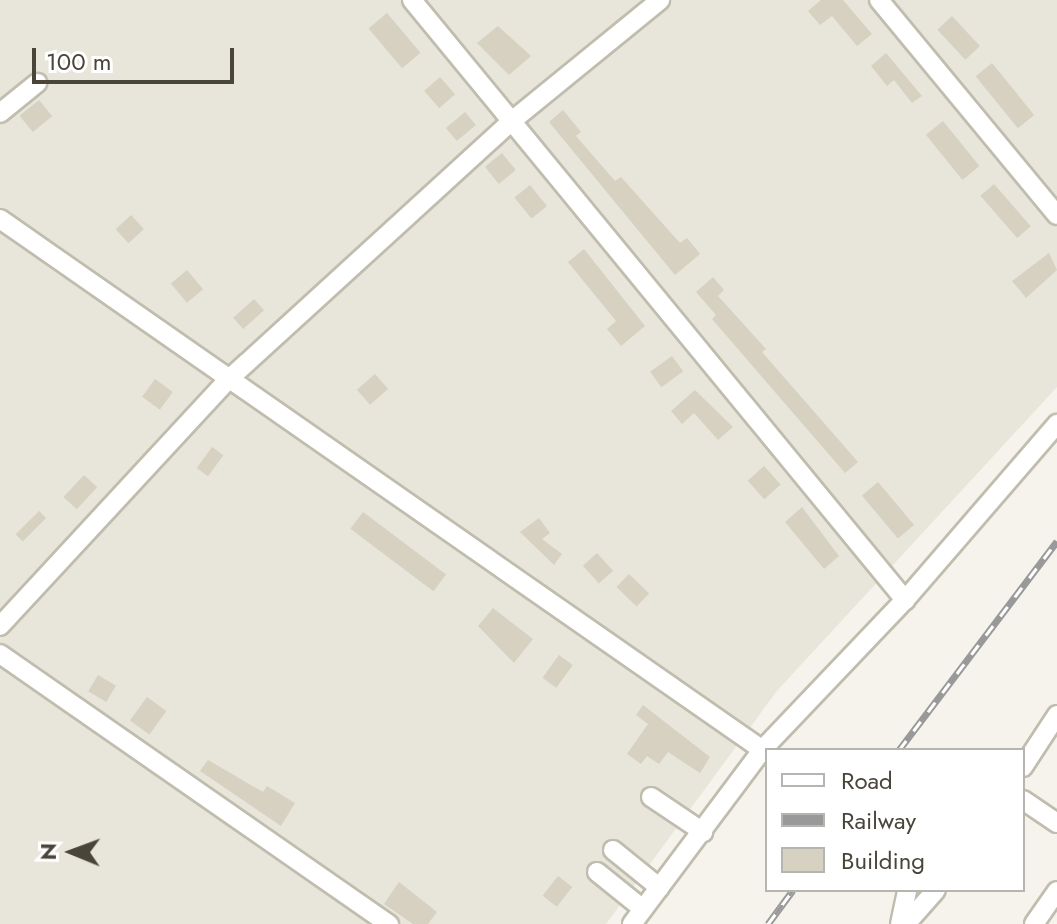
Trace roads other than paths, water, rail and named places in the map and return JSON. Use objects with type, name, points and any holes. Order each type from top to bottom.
[{"type":"street","points":[[412,0],[905,600]]},
{"type":"street","points":[[0,626],[228,380],[513,120],[660,0]]},
{"type":"street","points":[[879,0],[1057,215]]},
{"type":"street","points":[[0,113],[37,83]]},
{"type":"street","points":[[0,219],[765,752],[638,917],[597,872]]},
{"type":"street","points":[[769,748],[905,600],[1057,424]]},
{"type":"street","points":[[0,654],[389,924]]},
{"type":"street","points":[[1025,764],[1057,715]]},
{"type":"street","points":[[651,797],[703,832]]},
{"type":"street","points":[[1025,801],[1057,823]]},
{"type":"street","points":[[613,850],[660,888]]},
{"type":"street","points":[[1034,924],[1057,891]]},
{"type":"street","points":[[903,924],[907,892]]},
{"type":"street","points":[[903,924],[934,892]]},
{"type":"railway","points":[[901,748],[1057,541]]},
{"type":"railway","points":[[768,924],[792,892]]}]
